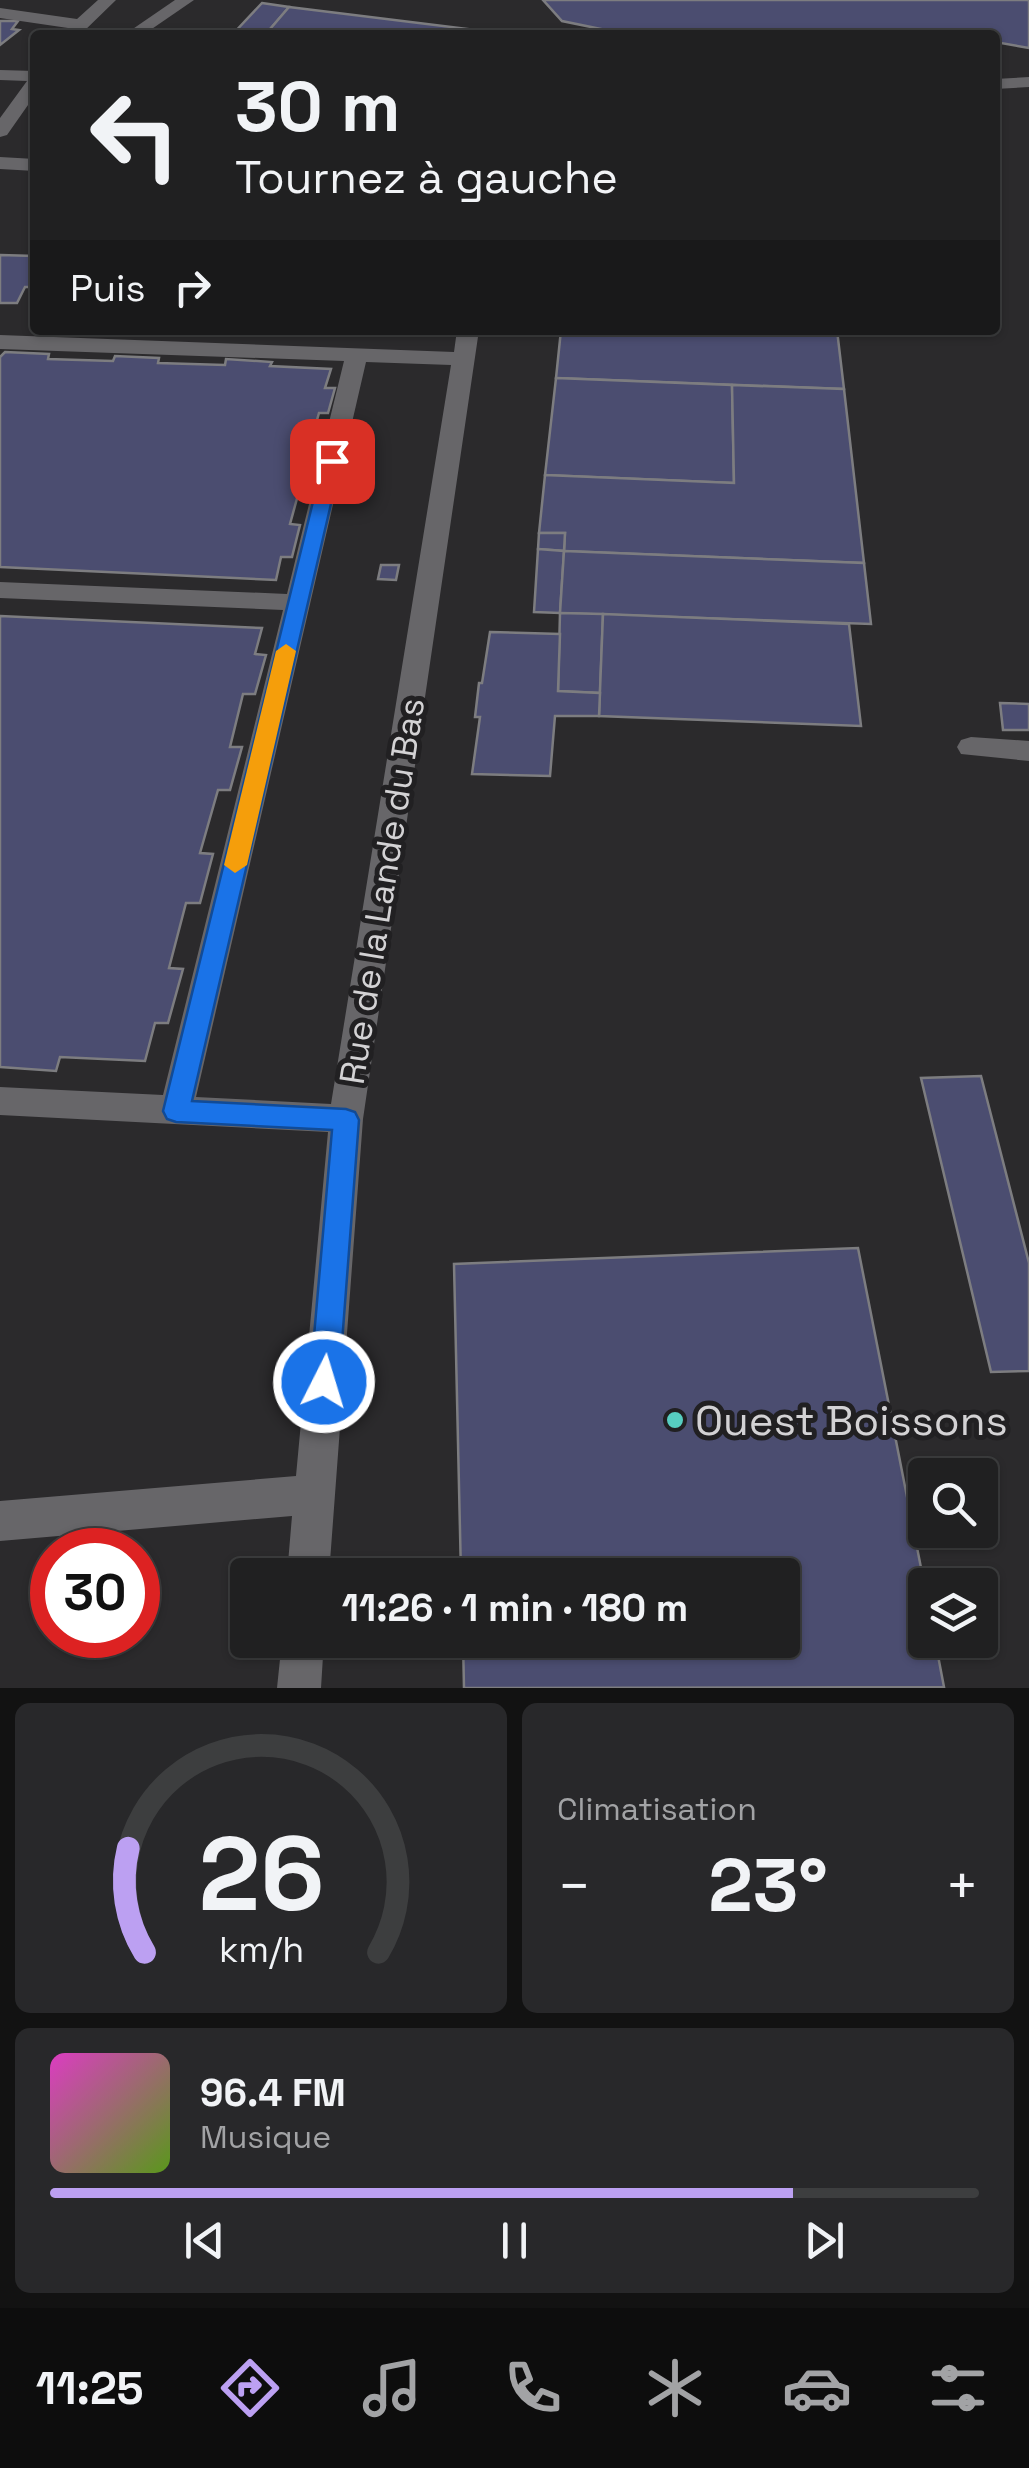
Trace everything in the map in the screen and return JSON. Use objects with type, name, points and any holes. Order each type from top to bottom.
[{"type":"street","points":[[0,13],[76,30],[108,0]]},
{"type":"street","points":[[140,30],[186,0]]},
{"type":"street","points":[[0,75],[30,83]]},
{"type":"street","points":[[1000,84],[1029,82]]},
{"type":"street","points":[[0,132],[30,90]]},
{"type":"street","points":[[0,163],[30,165]]},
{"type":"street","points":[[0,342],[357,355],[466,344]]},
{"type":"street","name":"Rue de la Lande du Bas","points":[[309,1558],[346,1120],[466,344]]},
{"type":"street","points":[[176,1111],[357,355]]},
{"type":"street","points":[[0,590],[298,603]]},
{"type":"street","points":[[971,747],[1029,751]]},
{"type":"street","points":[[0,1101],[346,1120]]},
{"type":"street","points":[[0,1521],[315,1494]]},
{"type":"street","points":[[299,1688],[302,1658]]},
{"type":"building","points":[[543,0],[1029,0],[1029,48],[1000,43],[1000,30],[606,30],[562,21]]},
{"type":"building","points":[[262,3],[289,7],[269,30],[237,30]]},
{"type":"building","points":[[289,7],[475,30],[269,30]]},
{"type":"building","points":[[0,21],[18,21],[12,29],[19,30],[0,45]]},
{"type":"building","points":[[0,255],[30,256],[30,287],[25,287],[17,303],[0,303]]},
{"type":"building","points":[[560,335],[838,335],[844,389],[556,378]]},
{"type":"building","points":[[5,352],[49,354],[48,359],[113,361],[115,356],[159,358],[158,363],[225,365],[226,359],[331,369],[325,388],[335,388],[328,413],[319,413],[308,452],[318,453],[309,484],[301,484],[290,524],[300,525],[292,557],[281,557],[276,580],[0,567],[0,357]]},
{"type":"building","points":[[556,378],[732,385],[734,483],[545,475]]},
{"type":"building","points":[[732,385],[844,389],[864,563],[564,551],[565,533],[539,533],[545,475],[734,483]]},
{"type":"building","points":[[539,533],[565,533],[564,551],[538,549]]},
{"type":"building","points":[[538,549],[564,551],[560,613],[534,612]]},
{"type":"building","points":[[564,551],[864,563],[871,624],[560,613]]},
{"type":"building","points":[[381,565],[399,565],[396,580],[378,579]]},
{"type":"building","points":[[560,613],[603,614],[600,693],[558,691]]},
{"type":"building","points":[[603,614],[849,624],[861,726],[599,716]]},
{"type":"building","points":[[0,616],[262,628],[255,654],[266,655],[255,694],[243,694],[230,747],[242,747],[230,790],[218,790],[200,853],[213,854],[200,903],[186,903],[169,968],[183,969],[168,1023],[155,1023],[145,1061],[60,1057],[56,1071],[0,1067]]},
{"type":"building","points":[[490,632],[560,634],[558,691],[600,693],[599,716],[555,716],[550,776],[472,774],[480,717],[475,717],[479,683]]},
{"type":"building","points":[[1000,703],[1029,704],[1029,730],[1003,730]]},
{"type":"building","points":[[981,1076],[1029,1263],[1029,1371],[991,1372],[921,1078]]},
{"type":"building","name":"Ouest Boissons","points":[[858,1248],[908,1502],[908,1548],[917,1548],[921,1568],[908,1568],[908,1658],[938,1658],[944,1687],[464,1688],[463,1658],[800,1658],[800,1558],[461,1558],[454,1264]]},
{"type":"slow traffic","points":[[235,865],[286,651]]},
{"type":"place","name":"Ouest Boissons","points":[[675,1420]]},
{"type":"route","points":[[324,1382],[346,1120],[176,1111],[332,461]]}]
